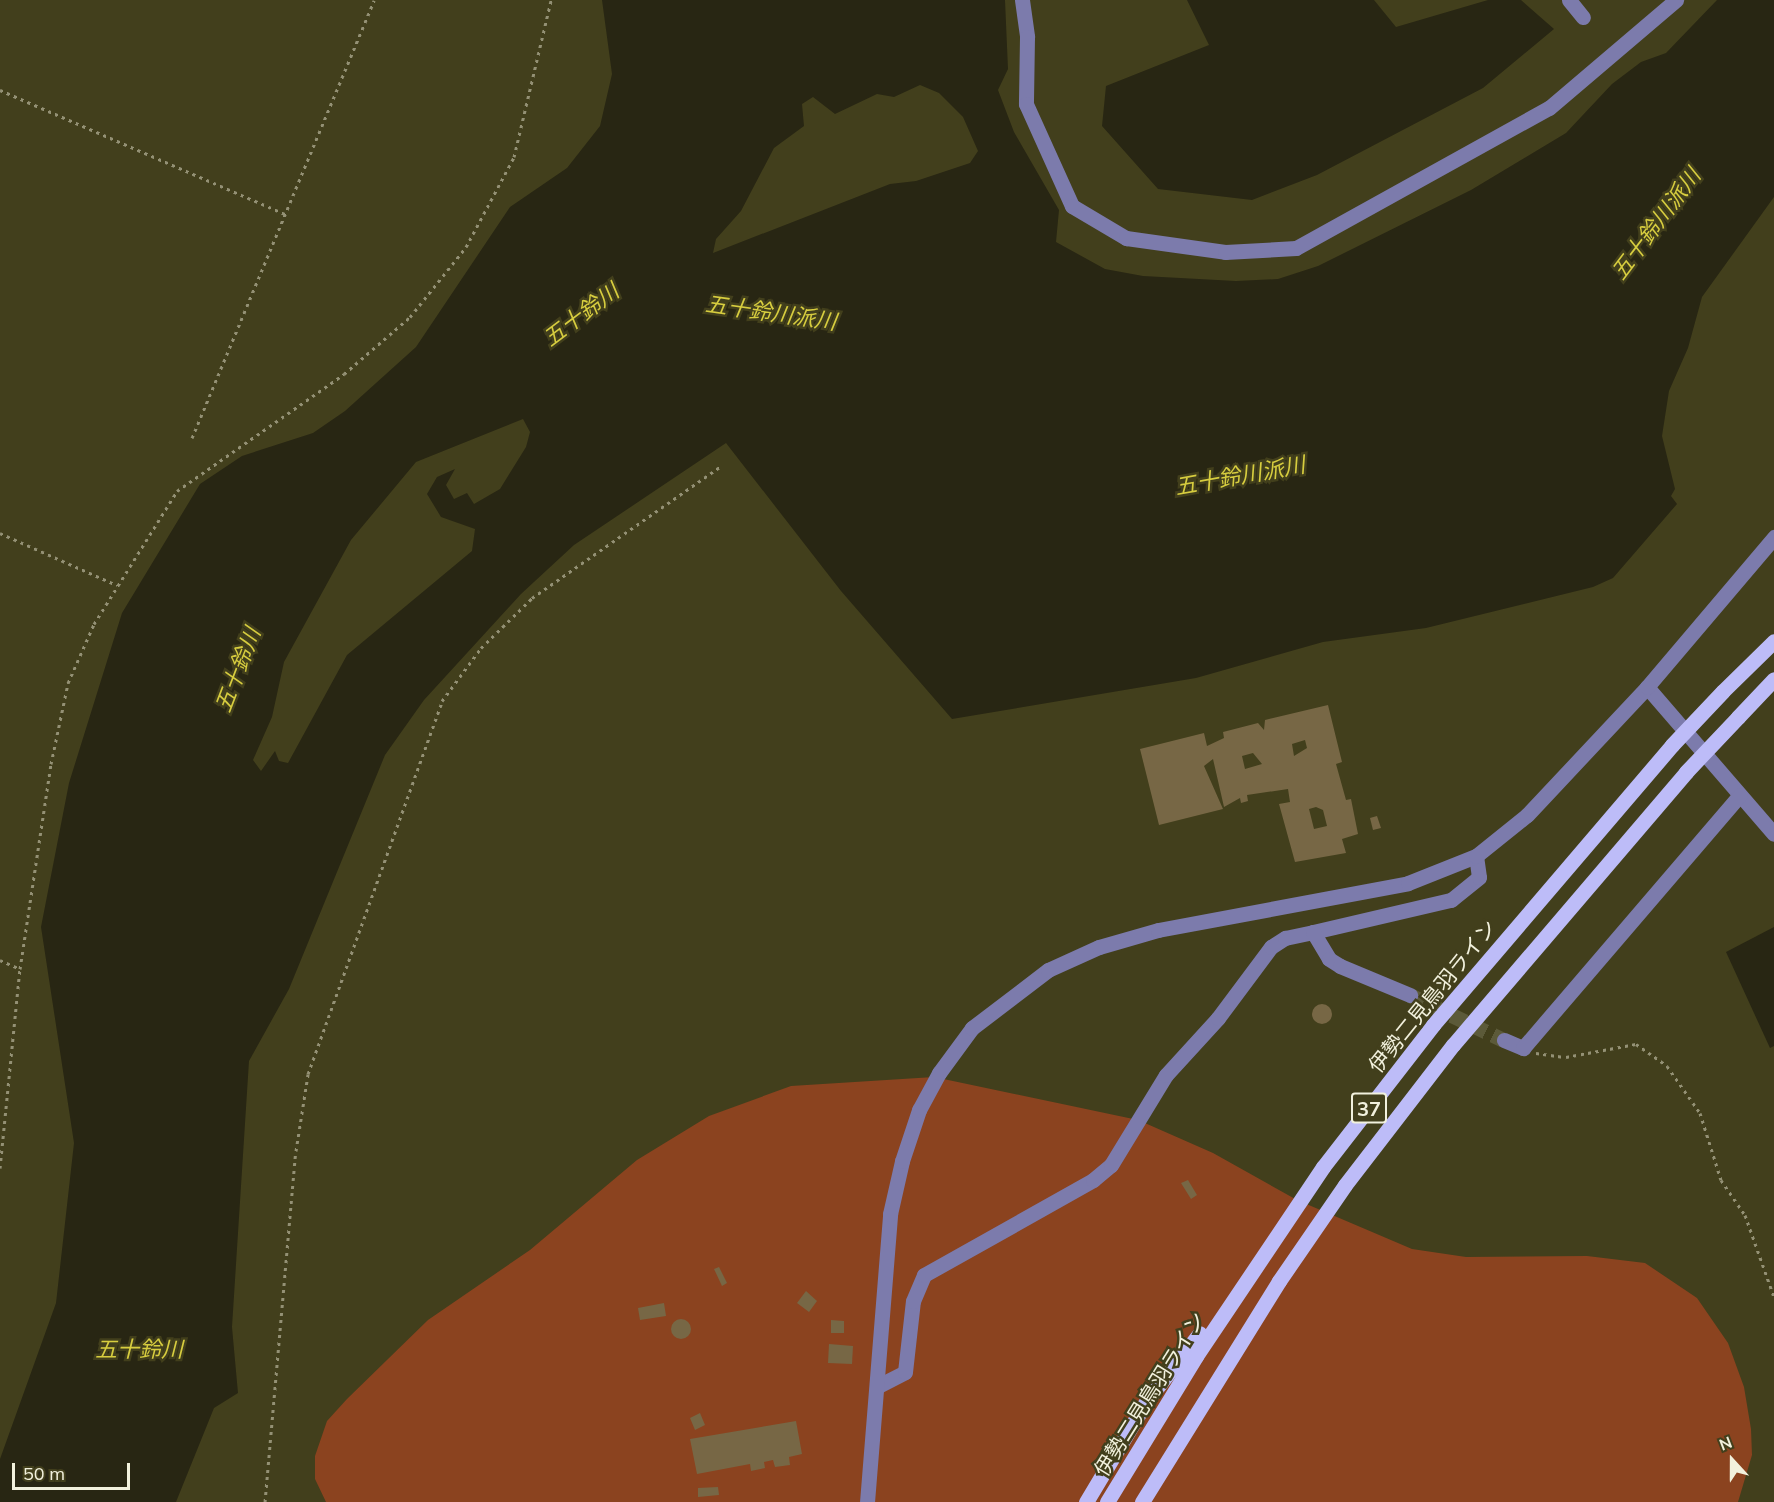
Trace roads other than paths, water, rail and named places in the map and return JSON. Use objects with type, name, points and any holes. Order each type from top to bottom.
[{"type":"main road","name":"伊勢二見鳥羽ライン","points":[[1107,1502],[1254,1267],[1323,1167],[1433,1025],[1672,745],[1774,641]]},
{"type":"main road","name":"37","points":[[1142,1502],[1279,1281],[1345,1185],[1453,1045],[1686,772],[1774,680]]},
{"type":"main road","points":[[1086,1502],[1147,1400],[1254,1267]]},
{"type":"street","points":[[1022,0],[1027,37],[1026,104],[1072,207],[1126,238],[1225,252],[1296,248],[1549,108],[1676,0]]},
{"type":"street","points":[[1569,0],[1583,17]]},
{"type":"street","points":[[867,1502],[891,1214],[902,1161],[919,1110],[939,1073],[979,1022],[1048,970],[1098,947],[1158,930],[1408,883],[1476,856],[1527,815],[1647,687],[1774,537]]},
{"type":"street","points":[[1647,687],[1774,834]]},
{"type":"street","points":[[1504,1040],[1523,1048],[1740,795]]},
{"type":"street","points":[[878,1386],[905,1372],[913,1301],[924,1275],[1093,1180],[1111,1165],[1166,1075],[1218,1018],[1271,947],[1285,938],[1451,900],[1479,878],[1476,856]]},
{"type":"street","points":[[1313,932],[1329,958],[1340,966],[1410,995]]},
{"type":"water","points":[[602,0],[1005,0],[1008,69],[998,90],[1014,132],[1059,210],[1056,242],[1105,269],[1143,276],[1236,281],[1278,279],[1318,266],[1471,190],[1566,133],[1612,84],[1641,62],[1666,53],[1717,0],[1774,0],[1774,197],[1702,297],[1688,348],[1669,391],[1662,436],[1675,489],[1671,496],[1677,504],[1613,578],[1593,587],[1426,628],[1323,642],[1196,678],[952,719],[841,591],[726,443],[574,545],[521,594],[424,700],[385,755],[289,989],[249,1061],[232,1327],[238,1393],[214,1408],[176,1502],[0,1502],[0,1459],[56,1303],[74,1143],[41,927],[69,783],[122,613],[200,484],[242,456],[313,433],[345,411],[416,347],[510,207],[567,168],[600,126],[612,74]],"holes":[[[920,85],[939,93],[963,117],[978,151],[970,163],[916,181],[890,184],[713,253],[716,239],[741,211],[774,148],[804,126],[802,104],[813,97],[835,114],[877,94],[894,97]],[[523,419],[530,432],[526,447],[500,489],[474,504],[467,493],[454,499],[446,485],[455,469],[437,477],[427,494],[441,517],[475,529],[472,551],[347,655],[288,763],[279,761],[275,751],[261,771],[253,760],[272,717],[284,662],[351,540],[416,462]]]},
{"type":"water","points":[[1187,0],[1374,0],[1396,27],[1488,0],[1521,0],[1554,29],[1483,88],[1317,175],[1252,200],[1158,189],[1102,126],[1106,86],[1209,45]]},
{"type":"water","points":[[1774,927],[1774,1046],[1770,1048],[1726,952]]},
{"type":"tunnel","points":[[1410,995],[1504,1040]]},
{"type":"water label","name":"五十鈴川派川","points":[[1656,224]]},
{"type":"water label","name":"五十鈴川派川","points":[[771,313]]},
{"type":"water label","name":"五十鈴川","points":[[581,315]]},
{"type":"water label","name":"五十鈴川派川","points":[[1240,476]]},
{"type":"water label","name":"五十鈴川","points":[[238,670]]},
{"type":"water label","name":"五十鈴川","points":[[139,1350]]}]
